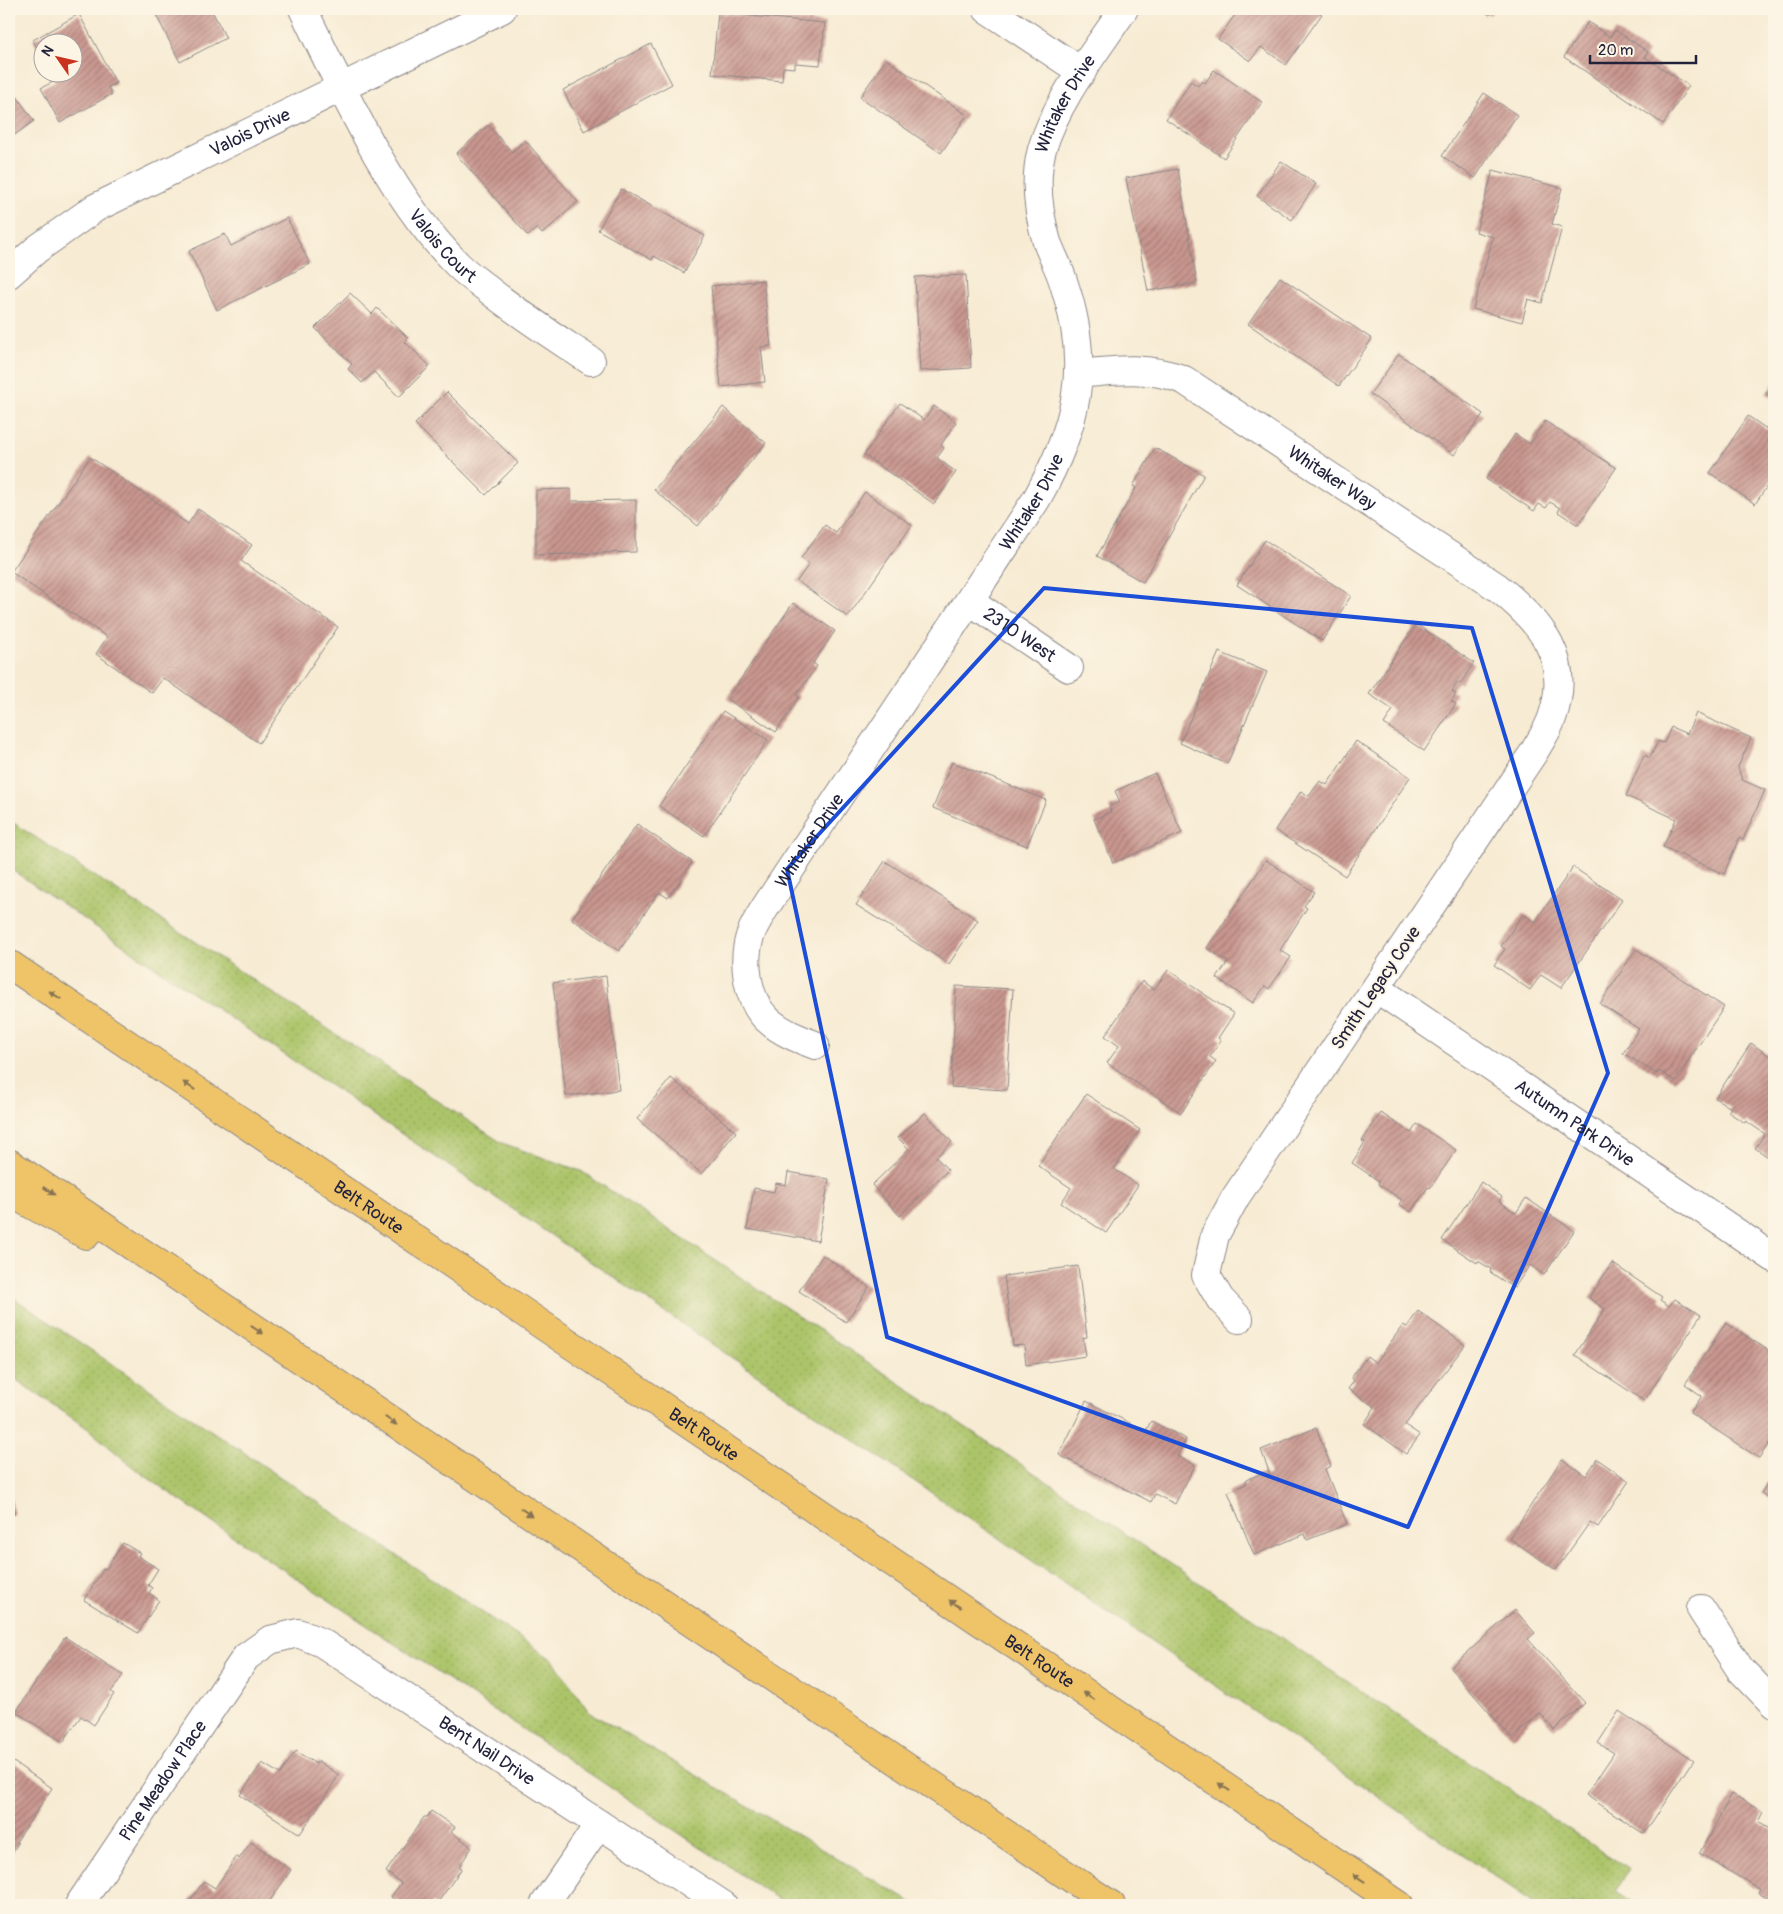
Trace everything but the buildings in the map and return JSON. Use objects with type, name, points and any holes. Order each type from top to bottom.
[{"type":"highway","name":"Belt Route","points":[[9,964],[1399,1905]]},
{"type":"highway","points":[[9,1164],[1111,1905]]},
{"type":"highway","points":[[9,1192],[229,1312]]},
{"type":"street","name":"Valois Court","points":[[303,9],[341,88],[377,155],[420,221],[459,266],[505,303],[591,361]]},
{"type":"street","name":"Valois Drive","points":[[9,274],[37,249],[95,208],[502,9]]},
{"type":"street","points":[[987,9],[1082,72]]},
{"type":"street","name":"Whitaker Drive","points":[[815,1045],[790,1035],[768,1020],[756,1003],[747,967],[747,950],[752,932],[761,913],[1036,500],[1052,471],[1065,440],[1075,407],[1080,374],[1076,327],[1064,284],[1048,243],[1039,207],[1038,178],[1042,149],[1059,109],[1124,9]]},
{"type":"street","name":"Whitaker Way","points":[[1080,374],[1129,369],[1161,372],[1184,380],[1496,588],[1519,605],[1538,625],[1553,651]]},
{"type":"street","name":"2310 West","points":[[970,601],[1069,668]]},
{"type":"street","name":"Smith Legacy Cove","points":[[1239,1319],[1220,1299],[1206,1276],[1215,1235],[1235,1198],[1534,752],[1552,719],[1557,697],[1558,676],[1553,651]]},
{"type":"street","name":"Autumn Park Drive","points":[[1376,988],[1774,1258]]},
{"type":"street","points":[[1701,1609],[1740,1669],[1774,1704]]},
{"type":"street","name":"Bent Nail Drive","points":[[246,1657],[270,1640],[298,1633],[322,1643],[723,1905]]},
{"type":"street","name":"Pine Meadow Place","points":[[79,1905],[246,1657]]},
{"type":"street","points":[[544,1905],[599,1824]]},
{"type":"highlighted area","points":[[1044,588],[1472,628],[1608,1073],[1408,1527],[887,1337],[787,869]]},
{"type":"green space","points":[[9,820],[502,1143],[581,1171],[1630,1870],[1615,1890],[1638,1905],[1537,1905],[9,868]]},
{"type":"green space","points":[[9,1295],[553,1660],[589,1712],[915,1905],[787,1905],[213,1523],[134,1468],[87,1428],[9,1375]]}]
